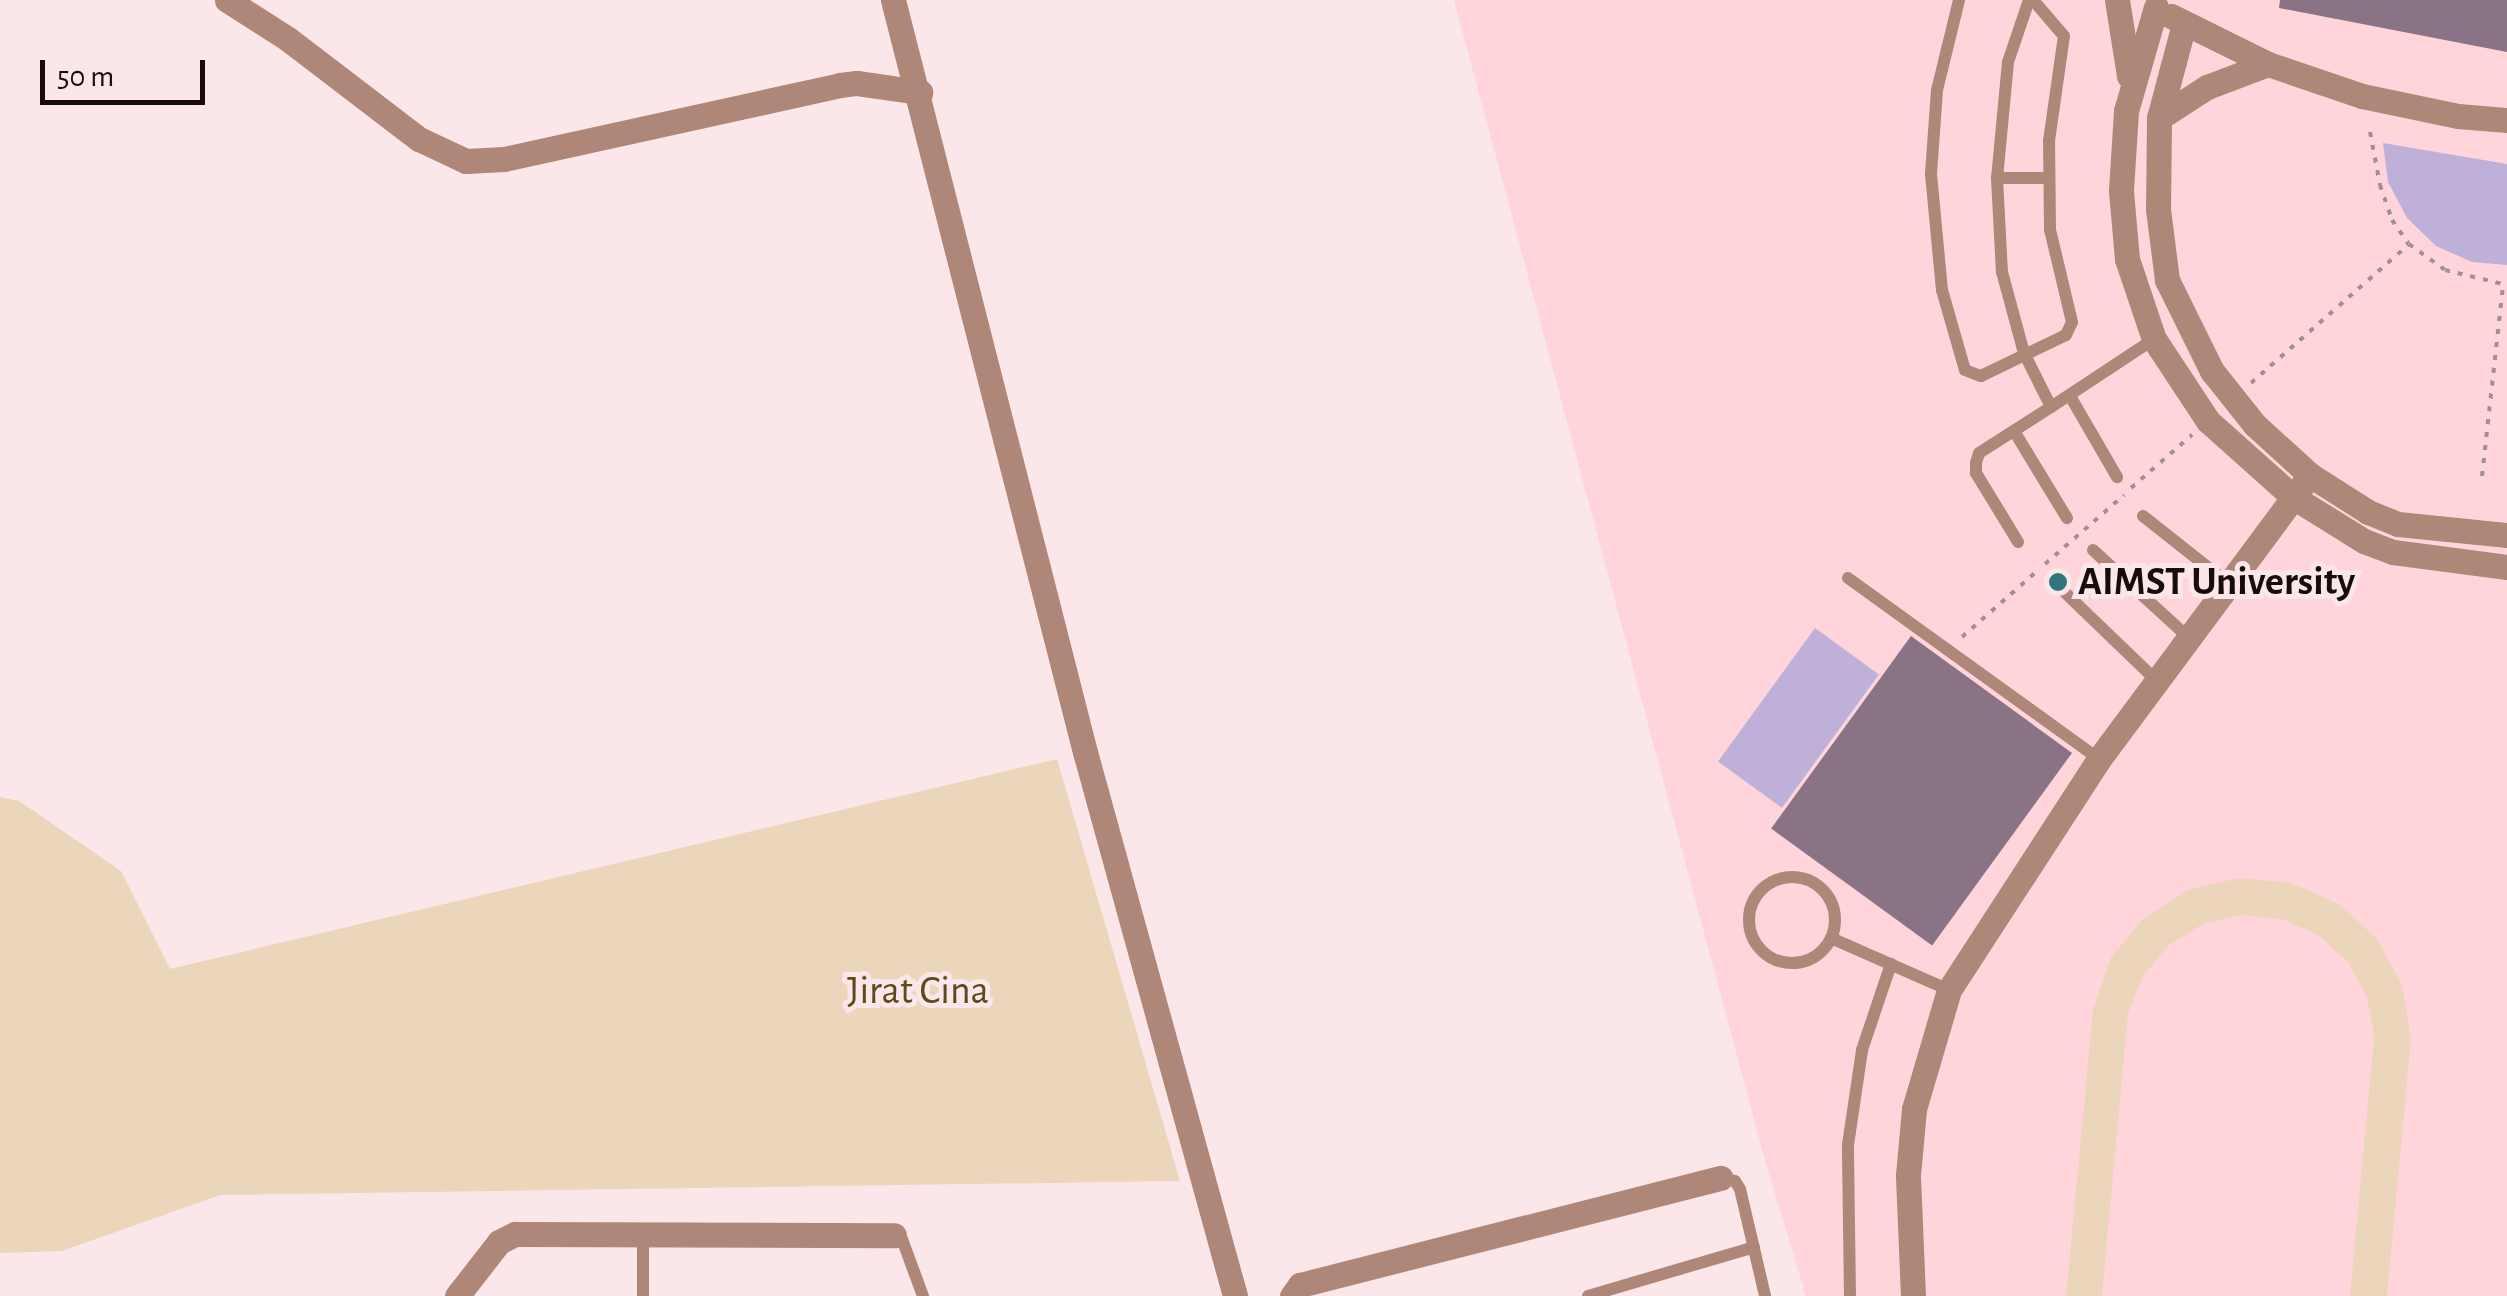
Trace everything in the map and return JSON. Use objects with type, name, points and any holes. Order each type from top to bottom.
[{"type":"street","points":[[227,0],[288,39],[420,138],[466,161],[532,153],[840,85],[857,83],[920,92]]},
{"type":"street","points":[[893,0],[920,92],[1090,770],[1235,1296]]},
{"type":"street","points":[[2117,0],[2130,61],[2121,220],[2138,300],[2154,339],[2208,421],[2294,497],[2364,541],[2392,552],[2507,567]]},
{"type":"street","points":[[2126,111],[2151,3],[2184,24],[2268,64],[2362,96],[2458,116],[2507,120]]},
{"type":"street","points":[[2184,24],[2159,118],[2158,209],[2166,280],[2186,325],[2232,400],[2310,475],[2368,512],[2398,524],[2507,535]]},
{"type":"street","points":[[2159,118],[2208,86],[2268,64]]},
{"type":"street","points":[[1914,1296],[1908,1175],[1914,1108],[1949,990],[2099,759],[2310,475]]},
{"type":"street","points":[[1292,1296],[1300,1285],[1721,1178]]},
{"type":"street","points":[[457,1296],[499,1242],[515,1234],[894,1235]]},
{"type":"lane","points":[[1959,0],[1937,90],[1931,174],[1942,290],[1965,370],[1972,376],[1981,376],[2024,353],[2066,335],[2072,322],[2050,230],[2049,142],[2064,36],[2031,0],[2008,62],[1997,178],[2002,272],[2024,353],[2051,407]]},
{"type":"lane","points":[[1997,178],[2049,178]]},
{"type":"lane","points":[[2018,542],[1976,473],[1979,453],[2154,339]]},
{"type":"lane","points":[[2070,396],[2117,476]]},
{"type":"lane","points":[[2014,431],[2066,518]]},
{"type":"lane","points":[[2143,516],[2229,584]]},
{"type":"lane","points":[[2093,550],[2189,638]]},
{"type":"lane","points":[[1848,578],[2099,759]]},
{"type":"lane","points":[[2053,581],[2157,681]]},
{"type":"lane","points":[[1804,878],[1828,895],[1835,924],[1831,938],[1813,957],[1800,962],[1774,958],[1762,951],[1750,928],[1753,901],[1774,881],[1804,878]]},
{"type":"lane","points":[[1831,938],[1949,990]]},
{"type":"lane","points":[[1850,1296],[1848,1145],[1862,1050],[1891,964]]},
{"type":"lane","points":[[1721,1178],[1735,1181],[1740,1189],[1766,1296]]},
{"type":"lane","points":[[643,1234],[643,1296]]},
{"type":"lane","points":[[894,1235],[902,1239],[924,1296]]},
{"type":"lane","points":[[1588,1296],[1754,1247]]},
{"type":"path","points":[[2370,132],[2380,185],[2392,220],[2409,244],[2445,270],[2505,286],[2482,476]]},
{"type":"path","points":[[2232,400],[2409,244]]},
{"type":"path","points":[[1947,650],[2208,421]]},
{"type":"shaded area","name":"AIMST University","points":[[1454,0],[2507,0],[2507,1296],[1806,1296],[1766,1164]]},
{"type":"shaded area","points":[[2383,143],[2507,164],[2507,265],[2472,262],[2436,246],[2407,218],[2388,182]]},
{"type":"shaded area","points":[[1815,628],[1879,674],[1782,808],[1718,761]]},
{"type":"green space","name":"Jirat Cina","points":[[1057,759],[1180,1181],[220,1195],[62,1251],[0,1253],[0,797],[19,801],[121,871],[170,969]]},
{"type":"green space","points":[[2239,878],[2291,883],[2339,904],[2377,939],[2402,985],[2411,1039],[2387,1296],[2350,1296],[2374,1036],[2367,997],[2348,962],[2318,935],[2282,919],[2242,915],[2203,924],[2169,945],[2143,976],[2128,1013],[2102,1296],[2066,1296],[2093,1010],[2111,957],[2144,918],[2188,890]]},
{"type":"building","points":[[2280,0],[2507,0],[2507,52],[2279,8]]},
{"type":"building","points":[[1911,636],[2072,753],[1932,946],[1771,829]]},
{"type":"place","name":"AIMST University","points":[[2058,582]]}]
